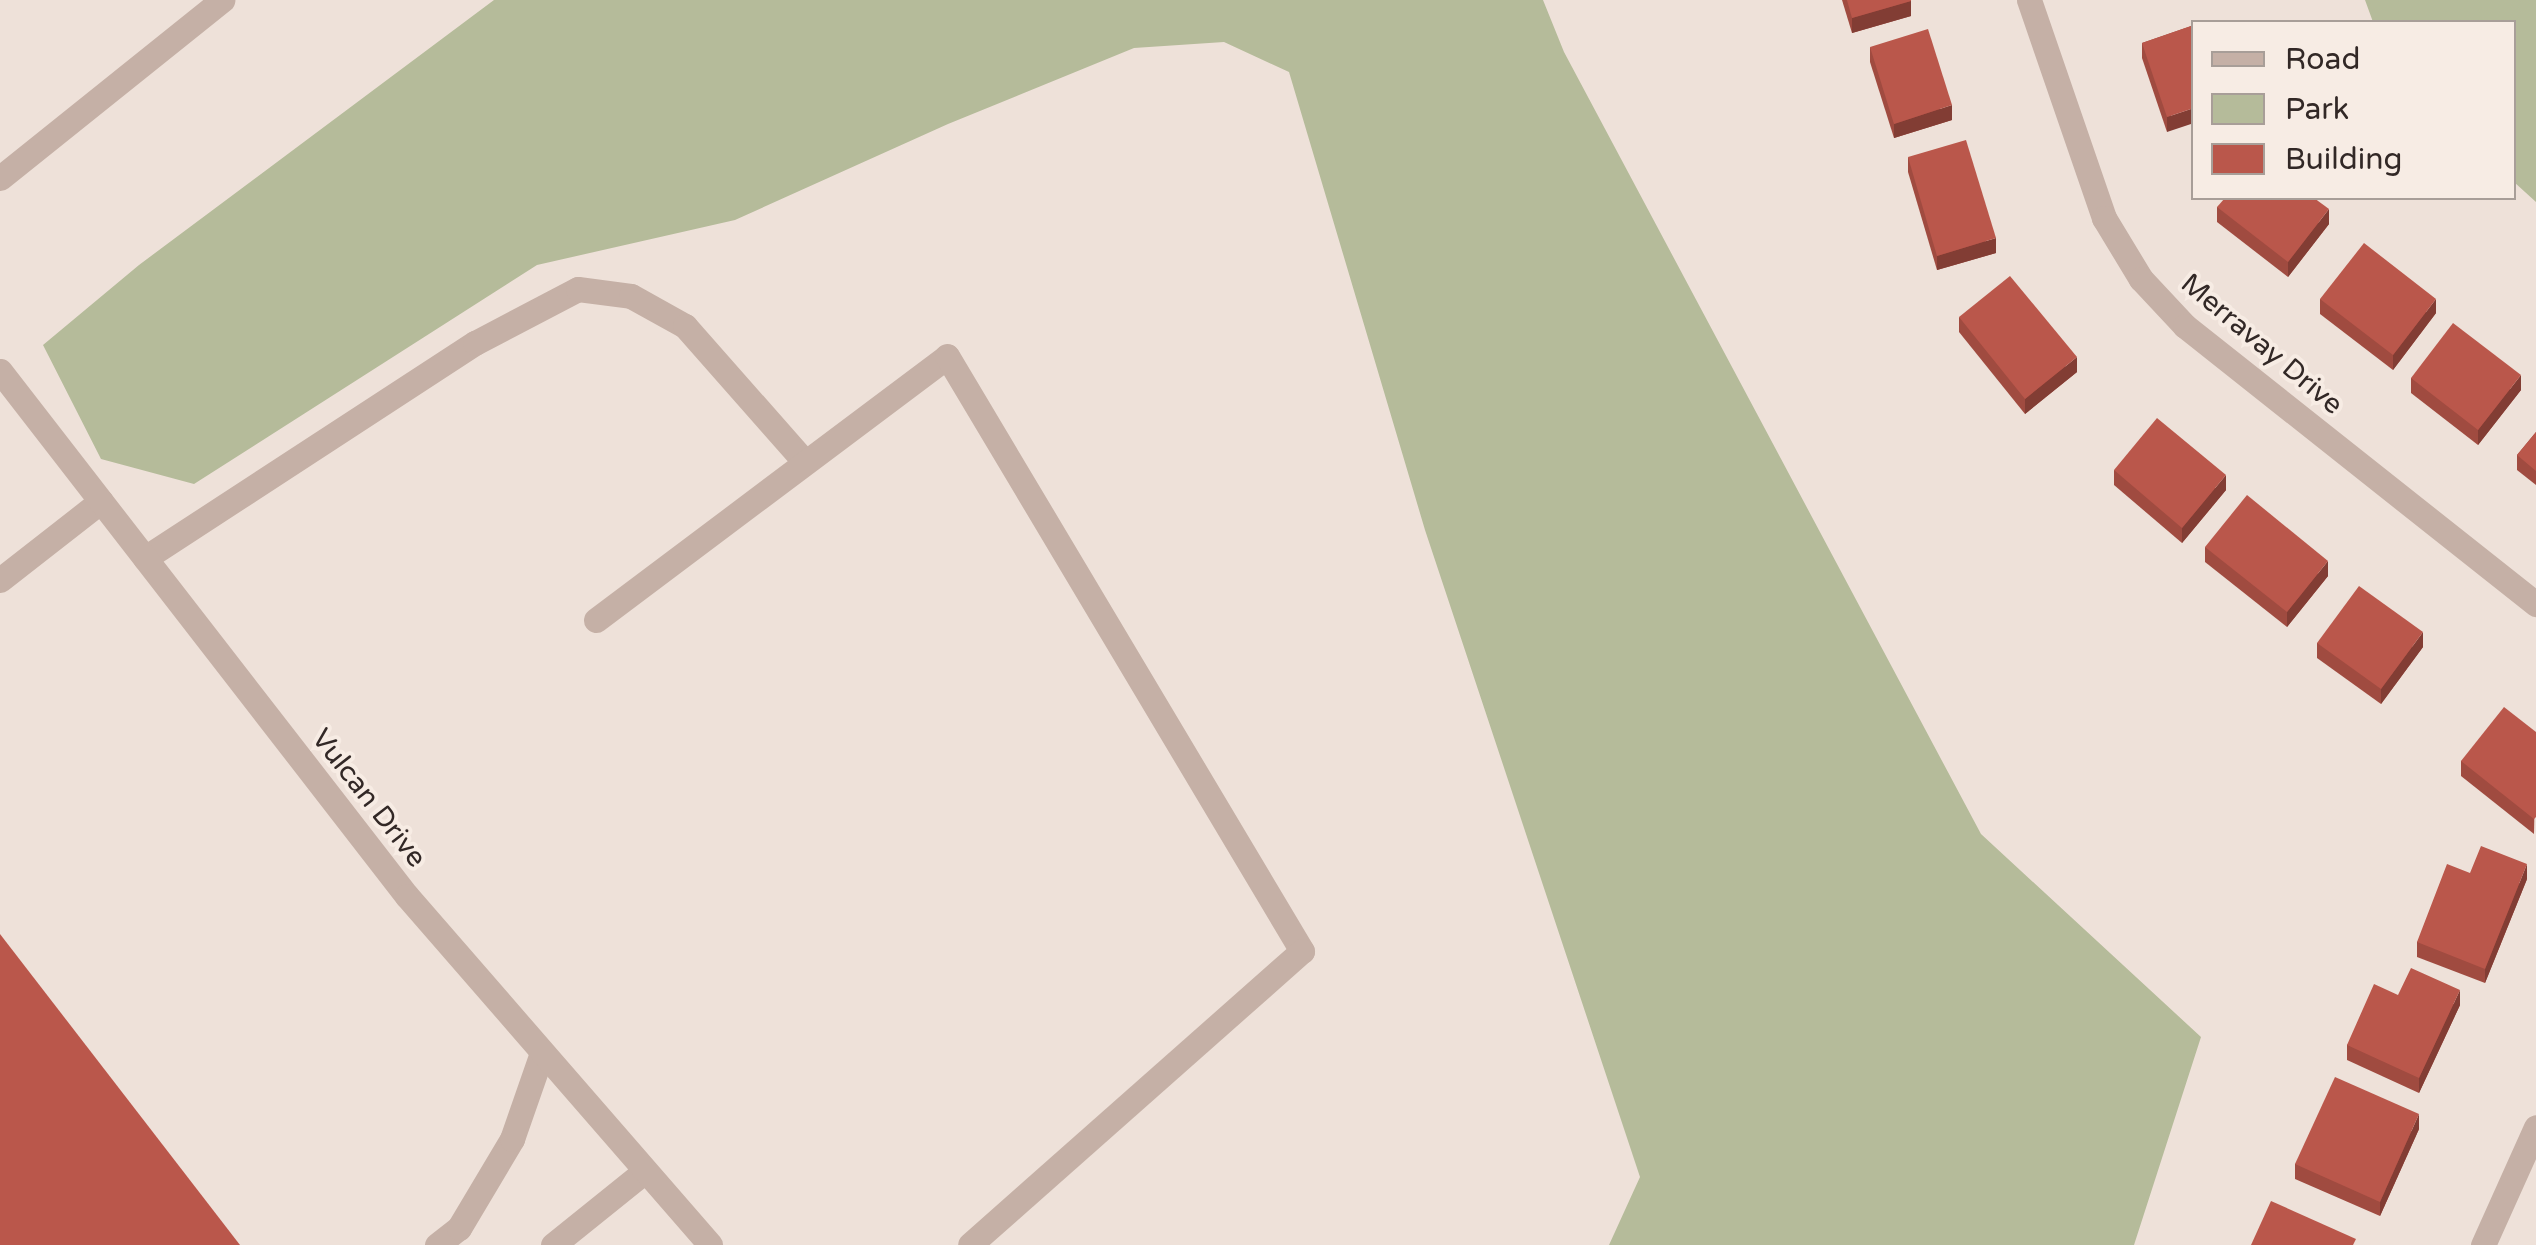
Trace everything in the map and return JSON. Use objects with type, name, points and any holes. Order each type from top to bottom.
[{"type":"street","points":[[0,178],[222,0]]},
{"type":"street","name":"Merravay Drive","points":[[2029,0],[2104,218],[2141,279],[2185,326],[2536,604]]},
{"type":"street","points":[[145,558],[474,343],[578,289],[631,296],[685,326],[806,462]]},
{"type":"street","points":[[596,620],[947,356],[1302,951],[970,1245]]},
{"type":"street","name":"Vulcan Drive","points":[[0,371],[407,896],[710,1245]]},
{"type":"street","points":[[0,580],[101,501]]},
{"type":"street","points":[[437,1245],[459,1228],[512,1139],[542,1053]]},
{"type":"street","points":[[2483,1245],[2536,1126]]},
{"type":"street","points":[[553,1245],[645,1171]]},
{"type":"green space","points":[[494,0],[1543,0],[1564,52],[1981,834],[2201,1037],[2134,1245],[1609,1245],[1640,1177],[1425,530],[1289,72],[1224,42],[1134,48],[948,124],[735,220],[537,265],[194,484],[101,459],[43,345],[139,265]]},
{"type":"green space","points":[[2365,0],[2536,0],[2536,202],[2516,184],[2516,20],[2372,20]]},
{"type":"building","points":[[1847,0],[1911,0],[1911,1],[1852,18]]},
{"type":"building","points":[[2191,26],[2191,109],[2167,117],[2142,43]]},
{"type":"building","points":[[1928,29],[1952,105],[1894,124],[1870,47]]},
{"type":"building","points":[[1966,140],[1996,238],[1937,256],[1908,157]]},
{"type":"building","points":[[2223,200],[2317,200],[2329,209],[2288,262],[2217,207]]},
{"type":"building","points":[[2364,243],[2436,299],[2393,355],[2320,299]]},
{"type":"building","points":[[2010,276],[2077,357],[2025,399],[1959,317]]},
{"type":"building","points":[[2453,323],[2521,375],[2478,430],[2411,378]]},
{"type":"building","points":[[2157,418],[2226,475],[2182,528],[2114,470]]},
{"type":"building","points":[[2536,432],[2536,471],[2517,455]]},
{"type":"building","points":[[2247,495],[2328,561],[2287,612],[2205,547]]},
{"type":"building","points":[[2359,586],[2423,632],[2381,689],[2317,643]]},
{"type":"building","points":[[2504,707],[2536,732],[2534,819],[2461,761]]},
{"type":"building","points":[[2481,846],[2527,864],[2485,969],[2417,942],[2447,864],[2470,873]]},
{"type":"building","points":[[0,934],[240,1245],[0,1245]]},
{"type":"building","points":[[2411,968],[2460,990],[2419,1078],[2347,1045],[2374,984],[2398,995]]},
{"type":"building","points":[[2335,1077],[2419,1114],[2380,1202],[2295,1164]]},
{"type":"building","points":[[2271,1201],[2356,1239],[2353,1245],[2251,1245]]}]
